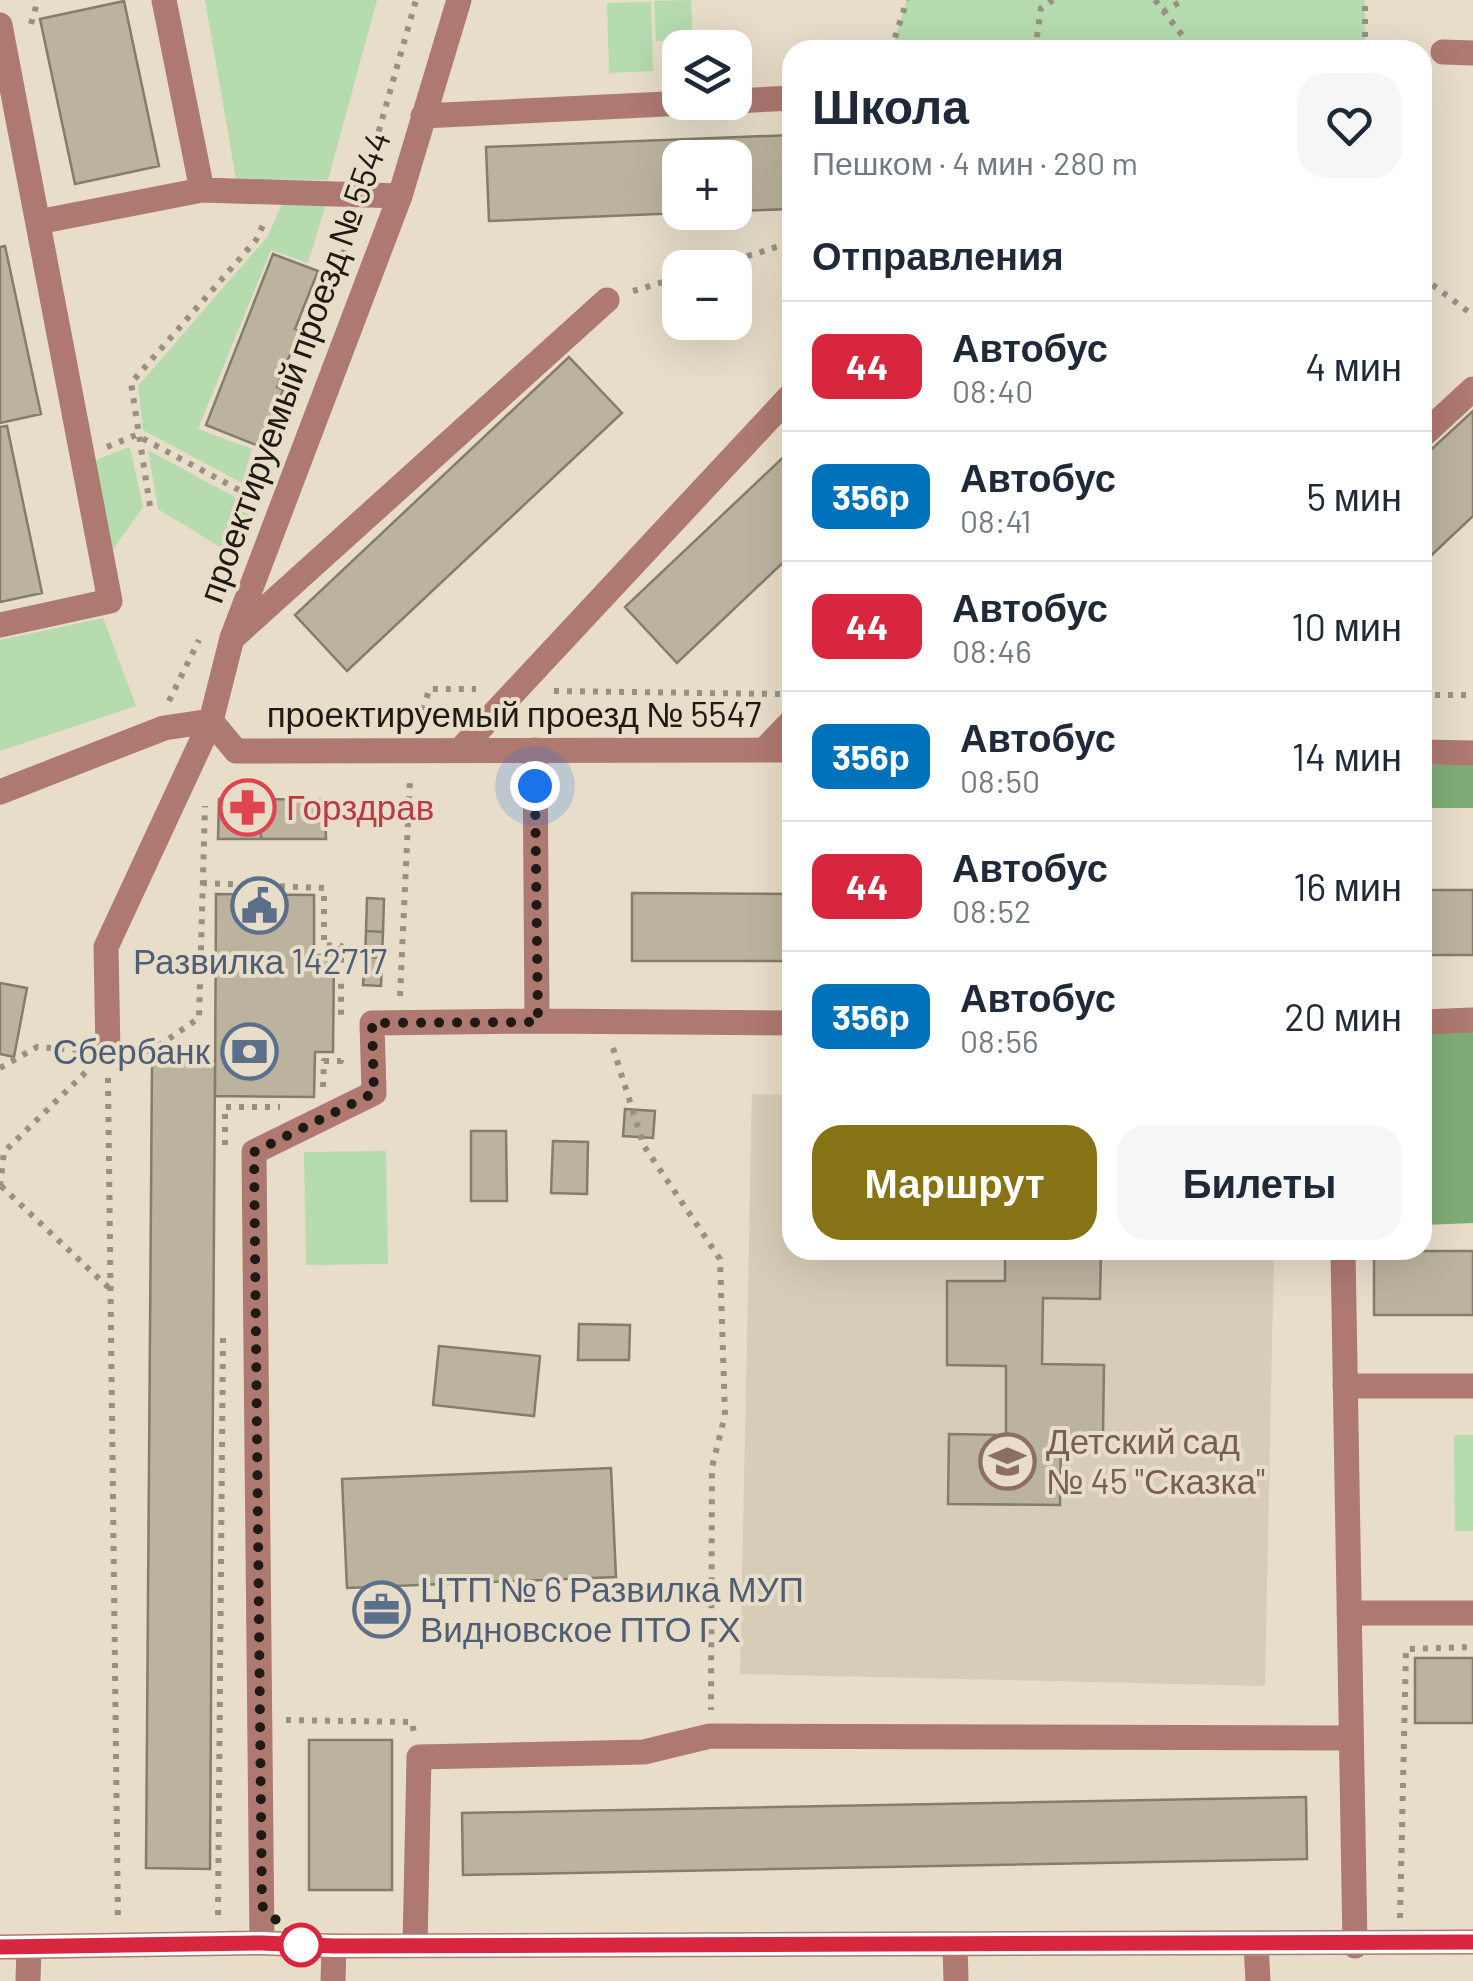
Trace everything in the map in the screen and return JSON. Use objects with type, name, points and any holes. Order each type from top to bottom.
[{"type":"street","points":[[164,0],[202,190]]},
{"type":"street","name":"проектируемый проезд № 5544","points":[[108,1052],[106,948],[210,721],[232,638],[400,196],[459,0]]},
{"type":"street","points":[[0,25],[110,600],[0,625]]},
{"type":"street","points":[[1443,52],[1473,52]]},
{"type":"street","points":[[752,100],[782,99]]},
{"type":"street","points":[[423,116],[662,104]]},
{"type":"street","points":[[0,165],[26,160]]},
{"type":"street","points":[[38,222],[202,190],[400,196]]},
{"type":"street","points":[[232,638],[607,300]]},
{"type":"street","points":[[1432,427],[1473,389]]},
{"type":"street","points":[[460,750],[782,405]]},
{"type":"street","points":[[0,792],[164,728],[210,721]]},
{"type":"street","name":"проектируемый проезд № 5547","points":[[210,721],[236,751],[782,750]]},
{"type":"street","points":[[764,750],[782,732]]},
{"type":"street","points":[[535,750],[538,1022]]},
{"type":"street","points":[[1432,752],[1473,753]]},
{"type":"street","points":[[1432,1022],[1473,1020]]},
{"type":"street","points":[[262,1943],[254,1152],[374,1093],[372,1023],[782,1023]]},
{"type":"street","points":[[1343,1260],[1355,1946]]},
{"type":"street","points":[[1346,1386],[1473,1386]]},
{"type":"street","points":[[1349,1613],[1473,1613]]},
{"type":"street","points":[[415,1946],[419,1757],[644,1752],[710,1736],[1352,1738]]},
{"type":"street","points":[[0,1947],[262,1943],[1355,1946],[1473,1942]]},
{"type":"street","points":[[955,1944],[956,1981]]},
{"type":"street","points":[[1256,1944],[1258,1981]]},
{"type":"street","points":[[333,1981],[334,1946]]},
{"type":"street","points":[[28,1981],[29,1948]]},
{"type":"path","points":[[339,269],[416,0]]},
{"type":"path","points":[[895,40],[908,0]]},
{"type":"path","points":[[1037,40],[1041,8],[1054,0]]},
{"type":"path","points":[[1155,0],[1182,40]]},
{"type":"path","points":[[1163,12],[1183,0]]},
{"type":"path","points":[[1365,40],[1366,0]]},
{"type":"path","points":[[1432,51],[1443,52]]},
{"type":"path","points":[[150,506],[131,383],[256,240],[278,193]]},
{"type":"path","points":[[752,255],[782,245]]},
{"type":"path","points":[[607,300],[662,283]]},
{"type":"path","points":[[1432,285],[1473,316]]},
{"type":"path","points":[[82,456],[136,435],[266,504]]},
{"type":"path","points":[[167,704],[200,637]]},
{"type":"path","points":[[1432,695],[1473,694]]},
{"type":"path","points":[[0,1068],[37,1047],[152,1051],[199,1018],[205,790]]},
{"type":"path","points":[[605,1023],[644,1146],[720,1259],[725,1415],[712,1467],[710,1736]]},
{"type":"path","points":[[108,1052],[2,1152],[0,1186],[108,1288]]},
{"type":"path","points":[[108,1052],[119,1946]]},
{"type":"path","points":[[1418,1919],[1400,1920],[1406,1649],[1473,1648]]},
{"type":"path","points":[[260,1720],[412,1722],[419,1757]]},
{"type":"shaded area","name":"Детский сад № 45 \"Сказка\"","points":[[752,1094],[782,1095],[782,1260],[1274,1260],[1265,1686],[740,1674]]},
{"type":"green space","points":[[205,0],[377,0],[328,180],[236,179]]},
{"type":"green space","points":[[691,0],[692,30],[662,30],[662,41],[656,41],[654,1]]},
{"type":"green space","points":[[907,0],[1365,0],[1365,40],[894,40]]},
{"type":"green space","points":[[651,2],[653,71],[609,73],[607,3]]},
{"type":"green space","points":[[284,199],[326,204],[308,263],[271,250],[198,429],[252,449],[242,483],[143,430],[138,386],[268,236]]},
{"type":"green space","points":[[130,447],[143,507],[112,551],[93,461]]},
{"type":"green space","points":[[148,450],[253,507],[230,553],[158,509]]},
{"type":"green space","points":[[103,618],[136,706],[0,751],[0,640]]},
{"type":"green space","points":[[1432,765],[1473,765],[1473,808],[1432,808]]},
{"type":"green space","points":[[1473,1032],[1473,1223],[1432,1225],[1432,1033]]},
{"type":"green space","points":[[386,1151],[388,1264],[306,1265],[304,1152]]},
{"type":"green space","points":[[1454,1435],[1473,1435],[1473,1531],[1455,1531]]},
{"type":"building","points":[[124,1],[159,166],[75,184],[40,19]]},
{"type":"building","points":[[782,135],[782,209],[752,210],[752,140],[665,140]]},
{"type":"building","points":[[662,140],[662,214],[489,221],[486,147]]},
{"type":"building","points":[[5,246],[41,414],[0,423],[0,247]]},
{"type":"building","points":[[273,254],[318,271],[295,329],[300,330],[277,387],[283,390],[261,447],[206,425]]},
{"type":"building","points":[[569,357],[622,413],[347,671],[295,615]]},
{"type":"building","points":[[1473,411],[1473,516],[1432,555],[1432,449]]},
{"type":"building","points":[[7,426],[42,593],[0,602],[0,427]]},
{"type":"building","points":[[782,458],[782,563],[677,663],[625,607]]},
{"type":"building","points":[[219,799],[261,799],[261,839],[218,839]]},
{"type":"building","points":[[261,799],[325,800],[326,839],[261,839]]},
{"type":"building","points":[[1432,890],[1473,890],[1473,955],[1432,955]]},
{"type":"building","points":[[632,893],[782,894],[782,961],[632,961]]},
{"type":"building","points":[[216,894],[314,895],[314,955],[334,955],[333,1052],[315,1052],[314,1097],[215,1096]]},
{"type":"building","points":[[367,898],[384,899],[383,932],[366,931]]},
{"type":"building","points":[[366,931],[383,932],[382,958],[365,957]]},
{"type":"building","points":[[365,957],[382,958],[381,986],[363,985]]},
{"type":"building","points":[[0,983],[27,988],[14,1057],[0,1054]]},
{"type":"building","points":[[152,1063],[215,1063],[210,1869],[146,1868]]},
{"type":"building","points":[[625,1109],[655,1111],[653,1138],[623,1136]]},
{"type":"building","points":[[471,1131],[506,1131],[507,1201],[471,1201]]},
{"type":"building","points":[[553,1141],[588,1142],[587,1194],[551,1193]]},
{"type":"building","points":[[1432,1251],[1473,1251],[1473,1315],[1374,1315],[1374,1260],[1432,1260]]},
{"type":"building","points":[[1005,1260],[1101,1260],[1100,1299],[1043,1298],[1042,1364],[1104,1365],[1103,1435],[1061,1435],[1060,1505],[948,1504],[949,1434],[1006,1435],[1006,1366],[947,1365],[947,1281],[1005,1281]]},
{"type":"building","points":[[579,1324],[630,1325],[629,1360],[578,1360]]},
{"type":"building","points":[[439,1346],[540,1356],[534,1416],[433,1405]]},
{"type":"building","points":[[611,1468],[616,1577],[347,1588],[342,1479]]},
{"type":"building","points":[[1415,1658],[1473,1658],[1473,1723],[1415,1723]]},
{"type":"building","points":[[309,1740],[392,1740],[392,1890],[309,1890]]},
{"type":"building","points":[[1306,1797],[1307,1859],[463,1875],[462,1813]]},
{"type":"bus line","name":"44","points":[[0,1947],[262,1943],[1355,1946],[1473,1942]]},
{"type":"place","name":"Горздрав","points":[[247,808]]},
{"type":"place","name":"Развилка 142717","points":[[260,906]]},
{"type":"place","name":"Сбербанк","points":[[249,1052]]},
{"type":"place","name":"Детский сад № 45 \"Сказка\"","points":[[1007,1462]]},
{"type":"place","name":"ЦТП № 6 Развилка МУП Видновское ПТО ГХ","points":[[381,1610]]},
{"type":"route","points":[[301,1945],[262,1906],[254,1152],[374,1093],[372,1023],[538,1022],[535,786]]}]
